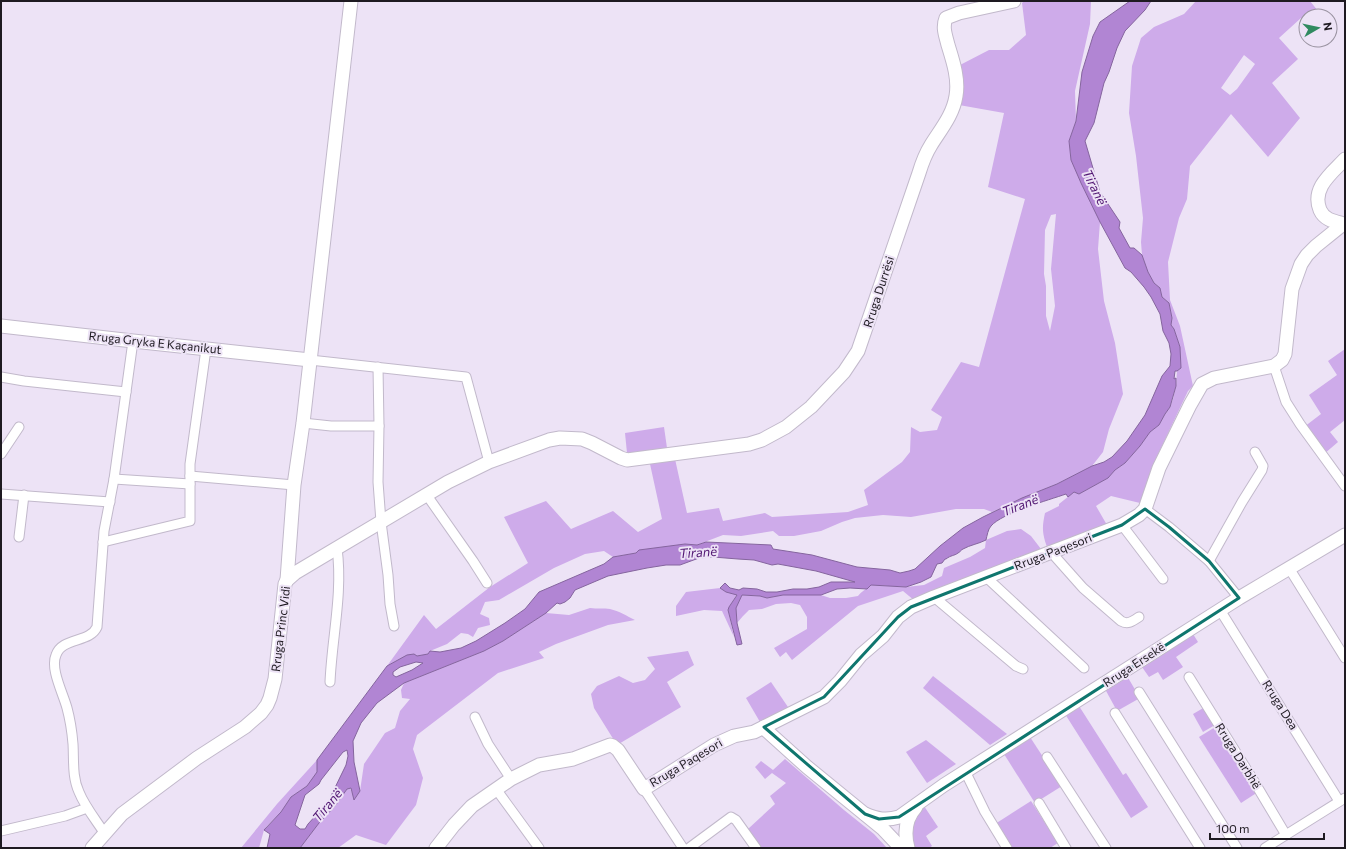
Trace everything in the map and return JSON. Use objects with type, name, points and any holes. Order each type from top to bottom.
[{"type":"street","points":[[287,580],[294,485],[310,360],[351,1]]},
{"type":"street","name":"Rruga Durrësi","points":[[600,446],[626,460],[749,444],[762,440],[786,427],[811,407],[844,372],[858,351],[919,173],[931,146],[948,120],[954,107],[957,85],[944,28],[946,18],[958,13],[1014,1]]},
{"type":"street","points":[[1343,225],[1329,220],[1323,214],[1318,200],[1319,189],[1323,182],[1345,159]]},
{"type":"street","points":[[1239,598],[1209,561],[1145,509],[1159,468],[1202,384],[1214,378],[1274,366],[1282,360],[1285,354],[1292,289],[1301,264],[1307,254],[1343,225]]},
{"type":"street","name":"Rruga Gryka E Kaçanikut","points":[[1,326],[133,342],[206,348],[310,360]]},
{"type":"street","points":[[105,834],[87,808],[76,784],[69,715],[56,674],[54,661],[57,652],[61,648],[68,643],[92,634],[97,627],[104,542],[133,342]]},
{"type":"street","points":[[104,542],[190,521],[190,464],[206,348]]},
{"type":"street","points":[[310,360],[466,377],[489,462]]},
{"type":"street","points":[[1274,366],[1286,402],[1345,486]]},
{"type":"street","points":[[378,367],[378,482],[390,604],[394,626]]},
{"type":"street","points":[[1,377],[24,381],[126,392]]},
{"type":"street","points":[[302,423],[331,426],[379,426]]},
{"type":"street","points":[[1,454],[19,427]]},
{"type":"street","name":"Rruga Princ Vidi","points":[[92,848],[122,814],[197,758],[245,727],[261,713],[267,705],[275,679],[284,596],[287,580],[290,576],[426,494],[454,478],[489,462],[549,440],[560,438],[582,439],[600,446]]},
{"type":"street","points":[[1209,561],[1262,470],[1263,466],[1255,452]]},
{"type":"street","points":[[114,479],[190,480],[294,485]]},
{"type":"street","points":[[1,494],[110,502]]},
{"type":"street","points":[[426,494],[487,583]]},
{"type":"street","points":[[20,537],[24,495]]},
{"type":"street","name":"Rruga Paqesori","points":[[644,789],[714,745],[734,736],[748,734],[824,697],[861,656],[883,636],[898,617],[911,607],[1122,525],[1145,509]]},
{"type":"street","points":[[1122,525],[1163,579]]},
{"type":"street","name":"Rruga Ersekë","points":[[902,820],[924,798],[965,771],[1239,598],[1345,535]]},
{"type":"street","points":[[330,682],[339,589],[339,562],[337,548]]},
{"type":"street","points":[[1051,552],[1084,588],[1121,621],[1125,623],[1130,622],[1139,617]]},
{"type":"street","points":[[1289,568],[1345,658]]},
{"type":"street","points":[[986,577],[1084,668]]},
{"type":"street","points":[[934,597],[1016,666],[1023,669]]},
{"type":"street","name":"Rruga Dea","points":[[1220,610],[1342,799]]},
{"type":"street","name":"Rruga Darbhë","points":[[1189,678],[1243,763],[1286,835]]},
{"type":"street","points":[[1139,692],[1237,848]]},
{"type":"street","points":[[1115,713],[1200,848]]},
{"type":"street","points":[[474,717],[488,744],[511,779]]},
{"type":"street","points":[[764,727],[807,767],[890,836],[901,848]]},
{"type":"street","points":[[436,848],[454,825],[472,806],[511,779],[538,765],[573,759],[610,746],[614,746],[682,848]]},
{"type":"street","points":[[1048,756],[1106,848]]},
{"type":"street","points":[[965,771],[985,812],[1007,848]]},
{"type":"street","points":[[496,789],[539,848]]},
{"type":"street","points":[[1265,848],[1342,799]]},
{"type":"street","points":[[1038,803],[1066,848]]},
{"type":"street","points":[[1,832],[65,816],[87,808]]},
{"type":"street","points":[[865,814],[879,819],[902,820]]},
{"type":"street","points":[[689,848],[731,817],[736,820],[756,848]]},
{"type":"street","points":[[890,836],[890,829],[902,820]]},
{"type":"street","points":[[902,820],[908,848]]},
{"type":"highlighted area","points":[[1145,509],[1209,561],[1239,598],[899,817],[879,819],[865,814],[764,727],[824,697],[898,617],[911,607],[1122,525]]},
{"type":"shaded area","points":[[1024,1],[1091,1],[1090,24],[1075,91],[1076,121],[1069,141],[1071,160],[1100,222],[1098,249],[1104,301],[1115,343],[1123,394],[1109,429],[1103,452],[1092,466],[1057,484],[992,512],[984,509],[956,509],[911,517],[883,515],[855,518],[821,531],[794,536],[779,536],[773,531],[741,536],[723,535],[697,545],[685,544],[639,551],[636,553],[613,557],[604,551],[585,554],[554,568],[499,600],[485,602],[480,614],[489,618],[490,625],[478,628],[473,637],[468,634],[461,633],[447,644],[430,651],[428,654],[396,661],[387,666],[424,615],[436,629],[490,587],[528,563],[504,517],[546,501],[571,529],[613,511],[638,532],[662,519],[650,464],[675,459],[687,513],[719,508],[723,521],[765,513],[772,517],[848,512],[868,505],[864,490],[902,462],[910,452],[911,427],[920,432],[937,430],[942,417],[931,410],[961,362],[979,367],[1025,199],[988,187],[1004,113],[959,105],[960,65],[989,50],[1009,50],[1026,35],[1022,3]],"holes":[[[1056,214],[1051,269],[1055,306],[1050,331],[1046,316],[1046,286],[1044,274],[1045,230],[1051,215]]]},
{"type":"shaded area","points":[[1196,1],[1310,1],[1316,8],[1298,8],[1298,21],[1279,38],[1298,59],[1272,83],[1300,118],[1268,157],[1231,114],[1190,166],[1187,199],[1179,218],[1168,262],[1170,300],[1180,326],[1193,386],[1188,391],[1152,467],[1140,503],[1111,496],[1096,506],[1107,525],[1047,547],[1043,530],[1045,513],[1059,506],[1059,504],[1074,492],[1079,494],[1108,478],[1115,470],[1125,463],[1150,432],[1159,425],[1170,407],[1176,386],[1177,371],[1181,368],[1180,347],[1174,329],[1171,325],[1172,318],[1169,303],[1162,297],[1160,288],[1154,283],[1142,255],[1141,242],[1143,218],[1136,156],[1129,113],[1132,66],[1141,38],[1154,27],[1184,14]],"holes":[[[1244,55],[1255,64],[1237,89],[1230,95],[1221,88]]]},
{"type":"shaded area","points":[[1345,349],[1345,420],[1330,432],[1338,442],[1324,454],[1304,427],[1321,414],[1309,395],[1337,375],[1328,361]]},
{"type":"shaded area","points":[[664,427],[667,448],[627,453],[625,433]]},
{"type":"shaded area","points":[[1021,529],[1031,536],[1041,549],[915,601],[903,591],[858,606],[792,660],[786,652],[780,657],[774,648],[807,629],[807,617],[800,605],[791,603],[776,604],[762,609],[749,610],[737,623],[736,608],[742,595],[767,598],[783,595],[821,595],[830,598],[846,598],[858,596],[871,585],[906,587],[924,585],[942,576],[944,568],[970,557],[985,548],[986,540],[1007,531]]},
{"type":"shaded area","points":[[720,588],[726,592],[737,594],[728,610],[734,637],[722,611],[704,610],[676,616],[676,606],[686,592]]},
{"type":"shaded area","points":[[590,608],[613,610],[635,620],[608,625],[556,644],[539,652],[544,658],[498,673],[417,735],[413,749],[423,778],[416,805],[386,845],[356,835],[338,848],[300,848],[319,823],[335,806],[347,789],[350,788],[355,799],[360,791],[364,764],[385,733],[395,728],[400,711],[410,699],[402,698],[401,690],[404,683],[484,651],[503,641],[546,613],[569,615]]},
{"type":"shaded area","points":[[1193,634],[1198,642],[1176,657],[1183,667],[1163,680],[1158,672],[1149,677],[1142,667]]},
{"type":"shaded area","points":[[688,651],[694,665],[667,682],[681,707],[617,745],[594,708],[591,694],[597,686],[619,676],[633,683],[645,680],[655,669],[647,657]]},
{"type":"shaded area","points":[[933,676],[1007,734],[990,745],[923,688]]},
{"type":"shaded area","points":[[1127,676],[1140,698],[1117,711],[1105,689]]},
{"type":"shaded area","points":[[771,682],[790,710],[760,722],[746,698]]},
{"type":"shaded area","points":[[1079,706],[1123,775],[1126,773],[1148,807],[1131,818],[1065,714]]},
{"type":"shaded area","points":[[1205,707],[1215,725],[1203,732],[1193,714]]},
{"type":"shaded area","points":[[1217,726],[1258,792],[1241,803],[1199,737]]},
{"type":"shaded area","points":[[1030,737],[1062,786],[1035,803],[1004,754]]},
{"type":"shaded area","points":[[926,740],[956,764],[927,783],[906,752]]},
{"type":"shaded area","points":[[785,759],[874,834],[887,848],[761,848],[748,829],[775,804],[770,796],[786,783],[772,773],[765,779],[755,767],[761,761],[773,770]]},
{"type":"shaded area","points":[[317,760],[318,772],[307,786],[291,797],[281,812],[267,826],[264,830],[259,848],[241,848],[277,804]]},
{"type":"shaded area","points":[[1031,801],[1058,843],[1050,848],[1010,848],[995,824]]},
{"type":"shaded area","points":[[924,806],[938,827],[926,836],[932,846],[929,848],[913,848],[910,823]]},
{"type":"water","name":"Tiranë","points":[[1130,1],[1151,1],[1145,10],[1125,31],[1104,83],[1094,123],[1085,141],[1100,192],[1120,222],[1119,228],[1130,248],[1134,248],[1142,255],[1154,283],[1160,288],[1162,297],[1169,303],[1172,318],[1171,325],[1174,329],[1180,347],[1181,368],[1175,371],[1174,379],[1176,378],[1176,386],[1170,407],[1159,425],[1150,432],[1125,463],[1115,470],[1108,478],[1079,494],[1074,492],[1068,497],[1066,494],[1026,507],[1005,516],[990,527],[986,540],[966,548],[945,559],[942,563],[937,564],[931,577],[921,582],[906,587],[871,585],[867,589],[837,589],[821,595],[783,595],[767,598],[742,595],[736,608],[737,623],[742,644],[737,645],[728,610],[737,595],[726,592],[720,588],[725,583],[730,588],[739,590],[743,588],[757,589],[766,592],[777,592],[819,587],[831,582],[855,582],[816,571],[778,564],[772,565],[754,560],[713,557],[699,558],[680,565],[666,565],[608,576],[575,590],[570,598],[565,602],[560,604],[557,603],[546,613],[503,641],[484,651],[404,683],[377,703],[361,723],[353,741],[354,762],[360,791],[354,800],[351,788],[347,789],[335,806],[319,823],[300,848],[267,848],[270,834],[264,830],[281,812],[291,797],[307,786],[317,772],[317,760],[387,666],[407,655],[414,654],[417,656],[428,654],[430,651],[440,652],[461,648],[476,641],[525,609],[539,592],[604,564],[613,557],[636,553],[639,550],[685,544],[697,545],[706,542],[771,545],[773,549],[812,555],[857,567],[890,570],[900,573],[915,569],[940,546],[963,528],[983,517],[1022,498],[1057,484],[1112,457],[1127,441],[1145,415],[1162,376],[1170,366],[1171,354],[1169,343],[1163,331],[1160,314],[1144,287],[1131,272],[1125,268],[1100,222],[1071,160],[1069,141],[1076,121],[1082,72],[1093,36],[1100,22]],"holes":[[[416,662],[423,663],[396,677],[393,675],[393,672],[400,667]],[[347,750],[348,756],[346,765],[328,802],[305,829],[300,829],[295,825],[305,795],[319,784],[343,752]]]}]
